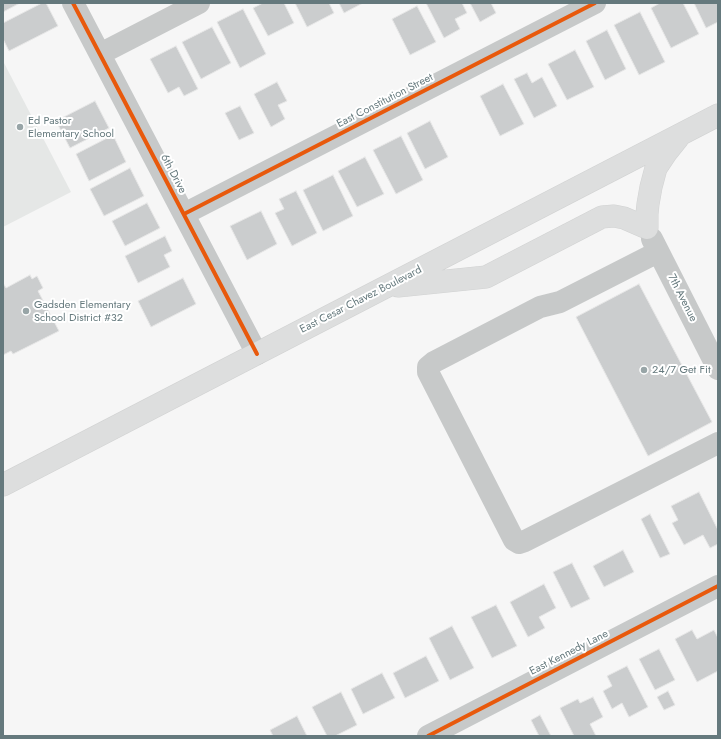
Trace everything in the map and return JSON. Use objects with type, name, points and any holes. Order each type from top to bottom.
[{"type":"highway","name":"East Cesar Chavez Boulevard","points":[[3,486],[718,115]]},
{"type":"highway","points":[[387,287],[486,277],[602,217],[614,216],[624,218],[647,228],[646,214],[656,168],[666,153],[683,133]]},
{"type":"street","name":"6th Drive","points":[[73,3],[257,354]]},
{"type":"street","points":[[100,54],[199,3]]},
{"type":"street","name":"East Constitution Street","points":[[184,214],[595,3]]},
{"type":"street","name":"7th Avenue","points":[[647,228],[718,369]]},
{"type":"street","points":[[658,252],[560,302],[540,308],[434,362],[428,367],[428,372],[514,540],[519,543],[718,443]]},
{"type":"street","name":"East Kennedy Lane","points":[[432,735],[718,586]]},
{"type":"shaded area","name":"Ed Pastor Elementary School","points":[[3,61],[71,192],[3,227]]},
{"type":"building","points":[[3,3],[20,3],[3,12]]},
{"type":"building","points":[[42,3],[46,3],[58,26],[9,51],[3,39],[3,23]]},
{"type":"building","points":[[263,3],[284,3],[294,23],[268,36],[253,8]]},
{"type":"building","points":[[295,3],[329,3],[334,13],[307,27]]},
{"type":"building","points":[[339,3],[363,3],[344,13]]},
{"type":"building","points":[[426,3],[462,3],[467,13],[455,19],[460,29],[444,38]]},
{"type":"building","points":[[470,3],[491,3],[496,13],[480,22]]},
{"type":"building","points":[[660,3],[683,3],[699,34],[671,48],[651,8]]},
{"type":"building","points":[[694,3],[718,3],[718,22],[706,28]]},
{"type":"building","points":[[417,6],[436,42],[410,55],[392,19]]},
{"type":"building","points":[[243,9],[266,54],[240,68],[217,22]]},
{"type":"building","points":[[640,12],[665,62],[639,75],[614,25]]},
{"type":"building","points":[[212,27],[231,63],[201,79],[182,42]]},
{"type":"building","points":[[607,30],[626,69],[605,80],[586,41]]},
{"type":"building","points":[[176,46],[198,89],[184,96],[179,87],[168,93],[150,59]]},
{"type":"building","points":[[575,50],[594,87],[567,100],[548,64]]},
{"type":"building","points":[[527,73],[532,83],[542,77],[557,106],[534,118],[514,79]]},
{"type":"building","points":[[277,82],[287,101],[278,105],[285,119],[271,127],[254,94]]},
{"type":"building","points":[[503,84],[524,124],[500,136],[480,96]]},
{"type":"building","points":[[95,101],[109,128],[70,148],[56,121]]},
{"type":"building","points":[[240,106],[254,133],[239,140],[225,113]]},
{"type":"building","points":[[430,121],[448,157],[425,169],[407,133]]},
{"type":"building","points":[[113,135],[126,162],[89,181],[76,154]]},
{"type":"building","points":[[401,136],[423,180],[396,194],[373,150]]},
{"type":"building","points":[[365,157],[384,194],[357,207],[338,171]]},
{"type":"building","points":[[130,168],[144,196],[104,216],[90,189]]},
{"type":"building","points":[[333,175],[353,216],[323,231],[303,190]]},
{"type":"building","points":[[296,191],[317,233],[292,246],[275,213],[284,209],[279,199]]},
{"type":"building","points":[[147,203],[160,228],[125,246],[112,221]]},
{"type":"building","points":[[261,211],[277,244],[247,260],[230,226]]},
{"type":"building","points":[[165,236],[172,251],[164,255],[170,267],[138,283],[125,256]]},
{"type":"building","name":"Gadsden Elementary School District #32","points":[[30,275],[32,279],[37,276],[43,288],[38,291],[59,331],[13,354],[11,351],[3,355],[3,283],[6,288]]},
{"type":"building","points":[[183,278],[196,304],[151,327],[138,301]]},
{"type":"building","name":"24/7 Get Fit","points":[[639,284],[712,422],[648,456],[576,317]]},
{"type":"building","points":[[699,492],[718,530],[718,544],[710,548],[703,535],[684,545],[672,523],[678,520],[671,506]]},
{"type":"building","points":[[650,514],[670,554],[660,558],[641,519]]},
{"type":"building","points":[[623,550],[634,572],[604,587],[593,566]]},
{"type":"building","points":[[572,563],[590,599],[571,608],[553,572]]},
{"type":"building","points":[[544,584],[556,608],[539,617],[545,628],[528,637],[510,602]]},
{"type":"building","points":[[496,605],[517,646],[492,658],[471,617]]},
{"type":"building","points":[[452,626],[474,668],[450,680],[429,638]]},
{"type":"building","points":[[692,630],[697,639],[714,630],[718,638],[718,671],[697,682],[675,639]]},
{"type":"building","points":[[659,649],[675,680],[655,690],[639,659]]},
{"type":"building","points":[[426,656],[439,681],[405,698],[393,673]]},
{"type":"building","points":[[627,666],[648,707],[629,717],[622,703],[612,709],[603,691],[612,686],[607,676]]},
{"type":"building","points":[[382,673],[395,698],[363,714],[351,689]]},
{"type":"building","points":[[668,691],[675,705],[664,710],[657,697]]},
{"type":"building","points":[[341,692],[357,725],[335,736],[327,736],[312,707]]},
{"type":"building","points":[[593,697],[603,717],[590,724],[596,736],[574,736],[560,708],[578,699],[580,703]]},
{"type":"building","points":[[540,715],[551,736],[539,736],[531,720]]},
{"type":"building","points":[[297,716],[307,736],[273,736],[270,730]]},
{"type":"cycle path","points":[[73,3],[257,354]]},
{"type":"cycle path","points":[[184,214],[595,3]]},
{"type":"cycle path","points":[[428,736],[718,586]]},
{"type":"place","name":"Ed Pastor Elementary School","points":[[20,127]]},
{"type":"place","name":"Gadsden Elementary School District #32","points":[[26,311]]},
{"type":"place","name":"24/7 Get Fit","points":[[644,370]]}]
